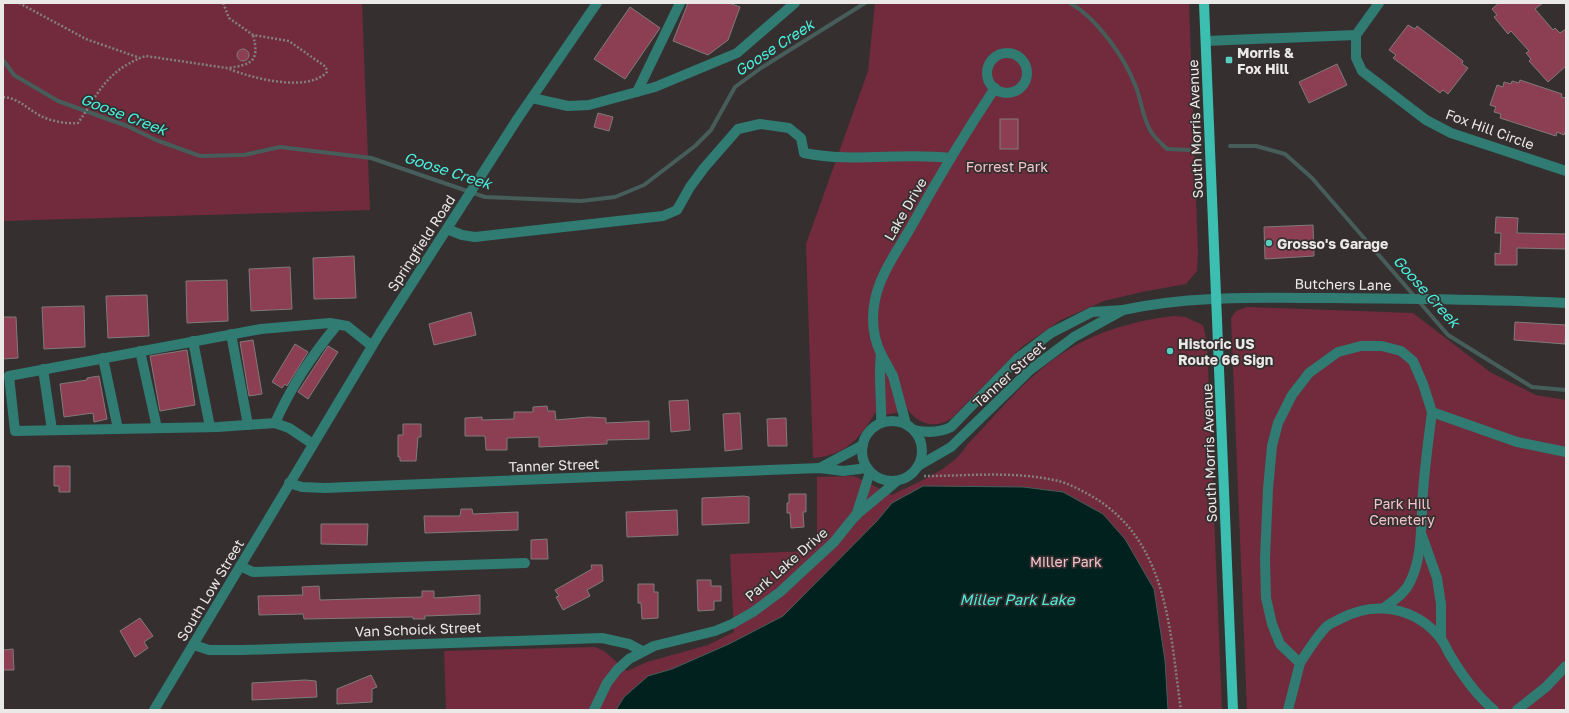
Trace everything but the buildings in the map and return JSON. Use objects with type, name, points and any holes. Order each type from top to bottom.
[{"type":"main road","name":"South Morris Avenue","points":[[1204,3],[1233,710]]},
{"type":"street","name":"Springfield Road","points":[[289,483],[372,346],[447,228],[532,98],[597,3]]},
{"type":"street","points":[[637,92],[680,3]]},
{"type":"street","points":[[532,98],[568,106],[589,105],[655,87],[737,53],[795,3]]},
{"type":"street","points":[[1206,41],[1356,35],[1379,3]]},
{"type":"street","name":"Fox Hill Circle","points":[[1356,35],[1356,58],[1362,70],[1426,120],[1451,133],[1566,171]]},
{"type":"street","name":"Lake Drive","points":[[910,427],[893,376],[876,343],[873,314],[879,286],[895,255],[951,158],[995,88]]},
{"type":"street","points":[[447,228],[462,235],[475,237],[663,216],[677,210],[699,174],[738,129],[760,124],[789,128],[801,138],[804,153],[824,157],[849,158],[894,156],[951,158]]},
{"type":"street","name":"Butchers Lane","points":[[1216,298],[1428,299],[1566,303]]},
{"type":"street","name":"Tanner Street","points":[[910,427],[926,432],[942,431],[951,427],[1018,358],[1051,333],[1092,312],[1123,310],[1157,304],[1216,298]]},
{"type":"street","name":"Tanner Street","points":[[918,466],[951,447],[1030,370],[1068,342],[1123,310]]},
{"type":"street","points":[[313,444],[289,428],[275,423],[210,427],[15,431],[9,376],[261,329],[330,323],[347,326],[372,346]]},
{"type":"street","points":[[275,423],[286,398],[316,351],[337,324]]},
{"type":"street","points":[[231,334],[248,425]]},
{"type":"street","points":[[193,341],[210,427]]},
{"type":"street","points":[[1300,663],[1280,644],[1272,624],[1266,598],[1266,528],[1272,446],[1278,423],[1292,394],[1309,374],[1338,352],[1361,346],[1382,346],[1401,350],[1413,361],[1423,384],[1432,412],[1422,509],[1422,535],[1410,583],[1403,594],[1385,607]]},
{"type":"street","points":[[140,351],[157,428]]},
{"type":"street","name":"Lake Drive","points":[[881,354],[879,372],[882,397],[881,423]]},
{"type":"street","points":[[103,358],[118,429]]},
{"type":"street","points":[[43,370],[52,430]]},
{"type":"street","points":[[1432,412],[1517,442],[1566,452]]},
{"type":"street","points":[[894,421],[910,427],[919,438],[922,447],[922,457],[918,466],[906,478],[897,481],[883,480],[869,470],[864,461],[862,445],[866,436],[873,428],[881,423],[894,421]]},
{"type":"street","name":"Tanner Street","points":[[820,468],[862,445]]},
{"type":"street","name":"Tanner Street","points":[[289,483],[302,487],[325,488],[820,468],[843,471],[869,470]]},
{"type":"street","name":"Park Lake Drive","points":[[855,516],[869,470]]},
{"type":"street","name":"Park Lake Drive","points":[[594,710],[607,683],[617,670],[629,659],[654,646],[715,631],[732,624],[753,612],[780,592],[834,542],[855,516],[897,481]]},
{"type":"street","name":"South Low Street","points":[[154,710],[289,483]]},
{"type":"street","points":[[1422,535],[1437,578],[1441,604],[1441,639]]},
{"type":"street","points":[[240,566],[254,572],[525,562]]},
{"type":"street","points":[[1288,710],[1300,663],[1328,625],[1350,613],[1368,608],[1385,607],[1406,613],[1425,624],[1441,639],[1483,701],[1494,710]]},
{"type":"street","name":"Van Schoick Street","points":[[194,645],[210,650],[243,650],[602,638],[629,644],[642,651]]},
{"type":"street","points":[[1518,710],[1546,687],[1566,666]]},
{"type":"path","points":[[19,3],[86,39],[140,58]]},
{"type":"path","points":[[3,97],[18,100],[42,117],[78,123],[90,102],[111,76],[123,66],[146,56],[227,68],[249,76],[304,82],[316,80],[327,72],[326,67],[289,41],[253,35],[229,18],[223,3]]},
{"type":"path","points":[[227,68],[251,64],[256,48],[253,35]]},
{"type":"path","points":[[923,476],[1022,475],[1056,480],[1086,492],[1107,506],[1130,528],[1139,541],[1156,574],[1166,604],[1181,710]]},
{"type":"green space","points":[[3,3],[362,3],[370,210],[3,221]]},
{"type":"green space","name":"Forrest Park","points":[[875,3],[1189,3],[1198,252],[1197,271],[1186,284],[1104,301],[1061,320],[1023,346],[952,418],[940,424],[928,424],[923,422],[912,415],[908,410],[886,415],[875,413],[857,438],[842,450],[824,457],[813,458],[806,244],[868,71]]},
{"type":"green space","name":"Park Hill Cemetery","points":[[1247,307],[1413,313],[1490,372],[1536,395],[1566,400],[1566,710],[1247,710],[1231,318],[1236,311]]},
{"type":"green space","name":"Miller Park","points":[[1173,316],[1185,317],[1203,325],[1207,342],[1222,710],[446,710],[444,651],[595,647],[604,651],[627,671],[647,662],[708,645],[734,632],[730,554],[812,551],[817,546],[817,477],[854,476],[892,495],[923,480],[952,462],[1030,378],[1067,350],[1081,342],[1110,330],[1141,321]]},
{"type":"water","name":"Miller Park Lake","points":[[923,486],[1023,487],[1063,492],[1103,514],[1125,539],[1154,589],[1165,660],[1168,710],[616,710],[624,697],[648,676],[672,669],[729,644],[783,616],[876,522],[892,503]]},
{"type":"waterway","name":"Goose Creek","points":[[3,60],[14,75],[58,101],[127,126],[156,140],[200,156],[244,155],[280,147],[371,158],[485,197],[581,201],[615,197],[644,185],[695,146],[711,130],[735,87],[761,68],[865,3]]},
{"type":"waterway","name":"Goose Creek","points":[[1070,3],[1090,18],[1100,29],[1125,64],[1138,92],[1149,129],[1157,139],[1167,149],[1189,150]]},
{"type":"waterway","name":"Goose Creek","points":[[1230,146],[1256,146],[1285,154],[1312,178],[1448,335],[1532,387],[1566,390]]},
{"type":"place","name":"Morris & Fox Hill","points":[[1229,60]]},
{"type":"place","name":"Grosso's Garage","points":[[1269,243]]},
{"type":"place","name":"Historic US Route 66 Sign","points":[[1170,351]]}]
